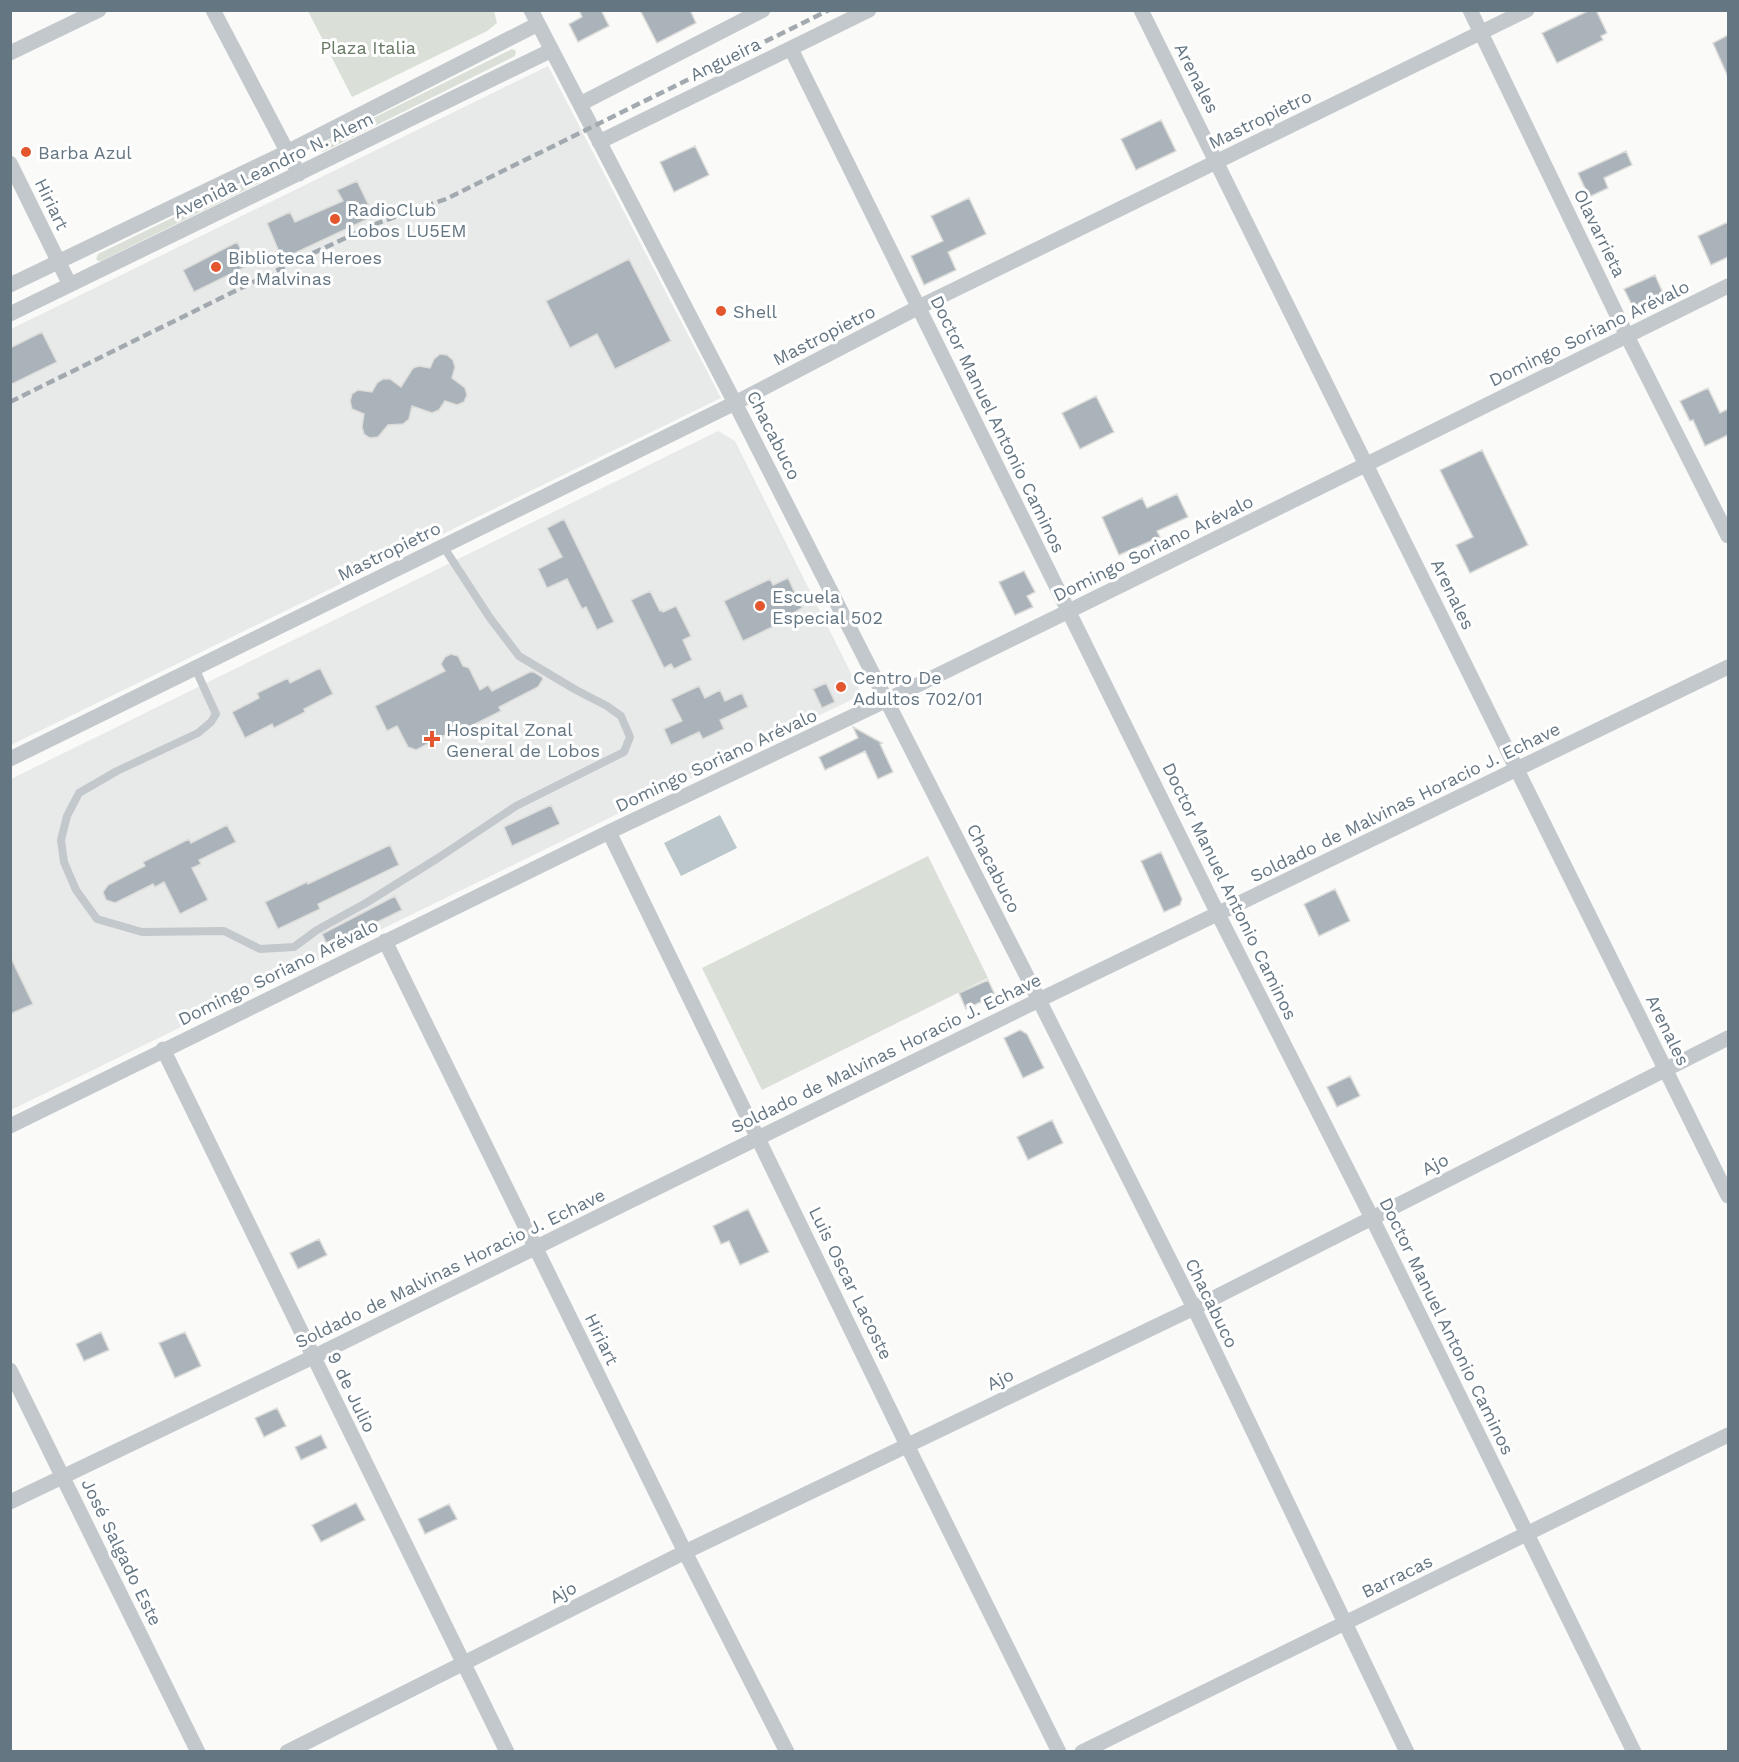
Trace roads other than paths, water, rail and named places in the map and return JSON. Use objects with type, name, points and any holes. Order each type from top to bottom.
[{"type":"street","points":[[10,53],[99,10]]},
{"type":"street","points":[[213,10],[299,174]]},
{"type":"street","name":"Angueira","points":[[580,104],[763,10]]},
{"type":"street","name":"Angueira","points":[[598,142],[868,10]]},
{"type":"street","name":"Arenales","points":[[1141,10],[1728,1196]]},
{"type":"street","name":"Olavarrieta","points":[[1470,10],[1627,336],[1728,536]]},
{"type":"street","name":"Mastropietro","points":[[10,759],[735,403],[919,307],[1527,10]]},
{"type":"street","name":"Avenida Leandro N. Alem","points":[[10,285],[287,152],[534,17]]},
{"type":"street","name":"Chacabuco","points":[[534,17],[887,700],[1194,1308],[1407,1752]]},
{"type":"street","name":"Doctor Manuel Antonio Caminos","points":[[790,49],[1218,914],[1372,1218],[1634,1752]]},
{"type":"street","name":"Avenida Leandro N. Alem","points":[[10,314],[552,50]]},
{"type":"street","name":"Hiriart","points":[[10,163],[70,285]]},
{"type":"street","name":"Domingo Soriano Arévalo","points":[[10,1126],[609,832],[1069,612],[1728,286]]},
{"type":"street","name":"Soldado de Malvinas Horacio J. Echave","points":[[10,1502],[313,1357],[1039,1000],[1728,667]]},
{"type":"street","name":"Luis Oscar Lacoste","points":[[609,832],[1059,1752]]},
{"type":"street","name":"Hiriart","points":[[385,941],[685,1552],[787,1752]]},
{"type":"street","name":"Ajo","points":[[287,1752],[685,1552],[1194,1308],[1728,1038]]},
{"type":"street","name":"9 de Julio","points":[[163,1050],[507,1752]]},
{"type":"street","name":"José Salgado Este","points":[[10,1370],[198,1752]]},
{"type":"street","name":"Barracas","points":[[1082,1752],[1728,1436]]},
{"type":"lane","points":[[195,668],[216,714],[211,722],[198,733],[117,771],[79,794],[67,816],[61,840],[64,862],[76,890],[97,919],[142,932],[224,931],[260,949],[294,946],[438,858],[516,806],[624,752],[630,737],[621,716],[519,656],[490,618],[443,546]]},
{"type":"railway","points":[[10,402],[298,260],[378,223],[446,199],[829,10]]},
{"type":"place","name":"Barba Azul","points":[[26,152]]},
{"type":"place","name":"RadioClub Lobos LU5EM","points":[[335,219]]},
{"type":"place","name":"Biblioteca Heroes de Malvinas","points":[[216,267]]},
{"type":"place","name":"Shell","points":[[721,311]]},
{"type":"place","name":"Escuela Especial 502","points":[[760,606]]},
{"type":"place","name":"Centro De Adultos 702/01","points":[[841,687]]},
{"type":"place","name":"Hospital Zonal General de Lobos","points":[[432,739]]},
{"type":"park label","name":"Plaza Italia","points":[[368,47]]}]
